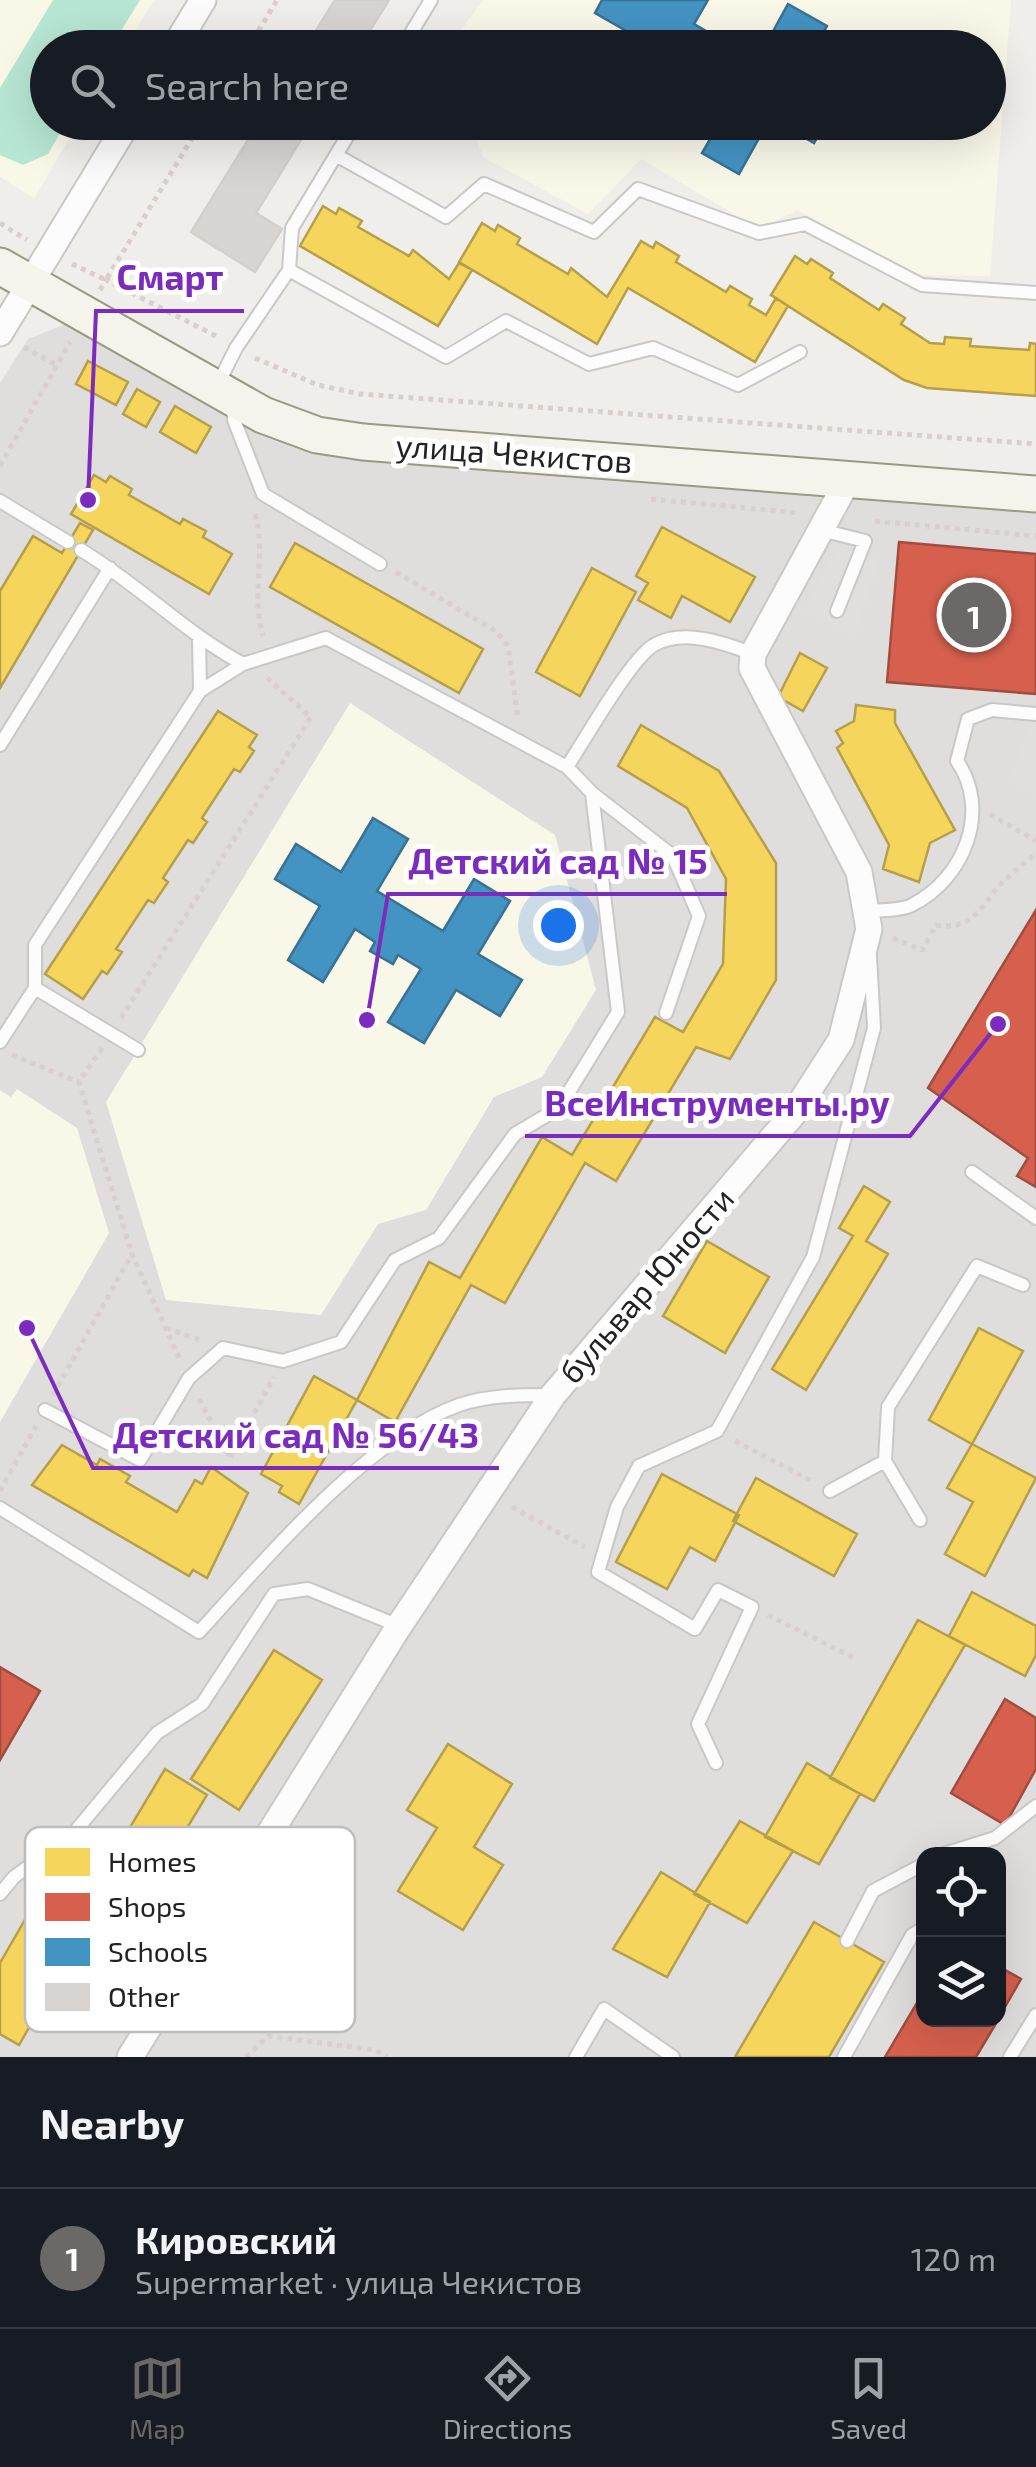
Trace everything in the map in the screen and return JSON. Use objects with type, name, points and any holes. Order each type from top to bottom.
[{"type":"street","points":[[185,30],[203,0]]},
{"type":"street","points":[[0,333],[15,275],[48,253],[117,140]]},
{"type":"street","name":"улица Чекистов","points":[[15,275],[288,426],[363,442],[1036,494]]},
{"type":"street","points":[[753,654],[848,480]]},
{"type":"street","name":"бульвар Юности","points":[[274,1827],[399,1626],[553,1395],[794,1113],[842,1040],[868,920],[859,872],[762,693],[752,668],[753,654]]},
{"type":"street","name":"бульвар Юности","points":[[130,2057],[146,2032]]},
{"type":"lane","points":[[413,30],[432,0]]},
{"type":"lane","points":[[345,140],[292,228],[289,270],[236,348],[224,394],[263,494],[380,564]]},
{"type":"lane","points":[[336,155],[446,217],[484,184],[594,232],[638,189],[759,233],[805,224],[922,285],[1036,293]]},
{"type":"lane","points":[[289,270],[446,357],[506,321],[589,364],[653,348],[738,385],[800,352]]},
{"type":"lane","points":[[0,501],[68,542]]},
{"type":"lane","points":[[821,530],[865,541],[836,611]]},
{"type":"lane","points":[[81,550],[110,568],[200,640],[243,664]]},
{"type":"lane","points":[[0,745],[110,568]]},
{"type":"lane","points":[[0,1042],[34,988],[35,944],[200,691],[243,664],[326,638],[522,746],[567,766],[592,793],[673,856],[700,916],[666,1013]]},
{"type":"lane","points":[[567,766],[638,660],[654,644],[684,639],[719,641],[753,654]]},
{"type":"lane","points":[[200,640],[200,691]]},
{"type":"lane","points":[[716,1762],[698,1724],[752,1606],[718,1590],[695,1630],[598,1572],[601,1556],[617,1506],[640,1466],[717,1431],[812,1258],[874,1028],[868,920],[910,906],[934,889],[953,869],[968,842],[975,804],[972,783],[957,761],[968,719],[992,710],[1036,714]]},
{"type":"lane","points":[[45,1410],[140,1460],[189,1378],[223,1348],[282,1361],[341,1342],[395,1260],[439,1238],[515,1134],[559,1108],[618,1012],[592,793]]},
{"type":"lane","points":[[34,988],[138,1050]]},
{"type":"lane","points":[[972,1172],[1036,1218]]},
{"type":"lane","points":[[920,1520],[885,1461],[888,1406],[976,1266],[1023,1285]]},
{"type":"lane","points":[[0,1508],[198,1632],[310,1515],[387,1446],[458,1406],[511,1396],[553,1395]]},
{"type":"lane","points":[[830,1491],[885,1461]]},
{"type":"lane","points":[[80,1827],[157,1733],[202,1704],[274,1594],[308,1589],[399,1626]]},
{"type":"lane","points":[[966,1847],[995,1838],[1036,1806]]},
{"type":"lane","points":[[847,1942],[873,1892],[916,1868]]},
{"type":"lane","points":[[0,1894],[25,1869]]},
{"type":"lane","points":[[844,2057],[916,1932]]},
{"type":"lane","points":[[576,2057],[604,2009],[673,2057]]},
{"type":"lane","points":[[1010,2057],[1036,2015]]},
{"type":"path","points":[[259,30],[277,0]]},
{"type":"path","points":[[0,466],[191,140]]},
{"type":"path","points":[[0,223],[48,253],[185,317],[287,374],[360,394],[1036,444]]},
{"type":"path","points":[[0,333],[58,366]]},
{"type":"path","points":[[405,578],[497,632],[508,646],[522,746]]},
{"type":"path","points":[[256,615],[257,589]]},
{"type":"path","points":[[268,654],[263,674],[311,717],[80,1082],[132,1254],[230,1458],[282,1361]]},
{"type":"path","points":[[975,804],[1036,841]]},
{"type":"path","points":[[868,920],[922,950],[936,925],[954,928],[984,912],[995,891],[1036,853]]},
{"type":"path","points":[[0,1050],[80,1082]]},
{"type":"path","points":[[0,1491],[132,1254]]},
{"type":"path","points":[[164,1327],[223,1348]]},
{"type":"path","points":[[717,1431],[830,1491]]},
{"type":"path","points":[[487,1494],[601,1556]]},
{"type":"path","points":[[752,1606],[856,1659]]},
{"type":"path","points":[[246,2057],[268,2036],[374,2050],[387,2057]]},
{"type":"shaded area","points":[[0,0],[154,0],[135,30],[30,30],[30,140],[69,140],[34,198],[0,177]]},
{"type":"shaded area","points":[[483,0],[1011,0],[1006,66],[1006,30],[461,30]]},
{"type":"shaded area","points":[[477,140],[1000,140],[990,276],[918,275],[797,210],[759,229],[641,159],[588,214],[483,157]]},
{"type":"shaded area","points":[[73,321],[304,448],[1036,501],[1036,2057],[0,2057],[0,383],[28,339]]},
{"type":"shaded area","points":[[838,549],[880,559],[854,637],[805,610]]},
{"type":"shaded area","points":[[350,703],[555,835],[596,990],[542,1077],[494,1097],[426,1210],[378,1224],[321,1315],[166,1300],[106,1102]]},
{"type":"shaded area","points":[[1036,705],[1036,798],[1012,778]]},
{"type":"shaded area","points":[[17,1089],[77,1128],[109,1233],[0,1422],[0,1090],[11,1097]]},
{"type":"green space","points":[[53,0],[140,0],[121,30],[35,30]]},
{"type":"green space","points":[[30,38],[30,140],[56,140],[48,154],[23,165],[0,155],[0,88]]},
{"type":"building: Homes","points":[[323,206],[336,214],[339,208],[362,221],[358,227],[409,256],[413,250],[449,279],[459,263],[472,270],[438,326],[300,246]]},
{"type":"building: Homes","points":[[482,223],[495,231],[498,225],[520,238],[517,244],[568,274],[571,268],[607,297],[641,241],[653,248],[656,242],[679,256],[676,262],[726,292],[730,286],[752,299],[749,305],[766,315],[776,298],[788,306],[755,362],[628,288],[597,344],[459,262]]},
{"type":"building: Homes","points":[[795,256],[807,264],[811,259],[833,273],[830,278],[879,310],[883,304],[905,318],[901,324],[930,343],[944,344],[945,337],[971,339],[970,346],[1029,350],[1030,343],[1036,344],[1036,396],[927,388],[904,380],[771,295]]},
{"type":"building: Homes","points":[[88,361],[128,382],[116,405],[76,384]]},
{"type":"building: Homes","points":[[137,389],[160,402],[146,427],[123,414]]},
{"type":"building: Homes","points":[[175,406],[211,427],[196,453],[160,432]]},
{"type":"building: Homes","points":[[94,475],[106,482],[110,476],[132,489],[129,495],[180,524],[183,519],[206,531],[203,537],[232,554],[209,594],[71,514]]},
{"type":"building: Homes","points":[[80,523],[93,530],[0,688],[0,591],[33,536],[62,553]]},
{"type":"building: Homes","points":[[662,527],[755,577],[730,622],[682,596],[671,618],[638,600],[648,583],[636,576]]},
{"type":"building: Homes","points":[[295,543],[483,649],[459,693],[270,587]]},
{"type":"building: Homes","points":[[592,568],[636,592],[580,696],[536,672]]},
{"type":"building: Homes","points":[[800,653],[827,668],[803,711],[778,697]]},
{"type":"building: Homes","points":[[856,705],[895,710],[895,723],[955,830],[930,843],[919,882],[883,869],[889,845],[837,748],[843,743],[836,731],[854,721]]},
{"type":"building: Homes","points":[[218,711],[257,735],[249,747],[254,751],[240,772],[234,769],[202,818],[207,822],[193,843],[188,840],[163,878],[168,882],[154,903],[148,900],[116,949],[122,952],[107,974],[102,971],[83,999],[45,974]]},
{"type":"building: Homes","points":[[641,725],[719,771],[776,863],[776,980],[730,1059],[696,1047],[616,1181],[585,1163],[505,1303],[471,1285],[395,1422],[357,1400],[429,1262],[460,1278],[542,1137],[572,1155],[655,1017],[683,1032],[723,964],[726,879],[687,808],[618,766]]},
{"type":"building: Homes","points":[[864,1186],[890,1202],[866,1241],[888,1254],[806,1390],[772,1369],[853,1236],[839,1228]]},
{"type":"building: Homes","points":[[707,1241],[769,1277],[725,1353],[663,1316]]},
{"type":"building: Homes","points":[[979,1328],[1023,1351],[972,1444],[929,1420]]},
{"type":"building: Homes","points":[[314,1376],[357,1400],[299,1504],[279,1492],[282,1486],[261,1474]]},
{"type":"building: Homes","points":[[972,1444],[1036,1478],[985,1576],[945,1554],[973,1502],[947,1488]]},
{"type":"building: Homes","points":[[62,1445],[97,1465],[100,1459],[130,1476],[126,1482],[177,1512],[195,1480],[202,1484],[211,1467],[248,1493],[207,1578],[193,1570],[189,1576],[32,1485]]},
{"type":"building: Homes","points":[[662,1474],[739,1515],[715,1561],[690,1547],[667,1589],[616,1562]]},
{"type":"building: Homes","points":[[756,1478],[857,1534],[834,1576],[733,1521]]},
{"type":"building: Homes","points":[[972,1592],[1036,1626],[1036,1655],[1025,1676],[949,1636]]},
{"type":"building: Homes","points":[[918,1620],[965,1645],[874,1801],[830,1778]]},
{"type":"building: Homes","points":[[274,1650],[322,1680],[239,1810],[191,1779]]},
{"type":"building: Homes","points":[[448,1744],[512,1784],[474,1847],[503,1865],[463,1930],[398,1891],[437,1828],[407,1810]]},
{"type":"building: Homes","points":[[807,1763],[860,1794],[819,1864],[765,1837]]},
{"type":"building: Homes","points":[[165,1769],[207,1795],[188,1827],[130,1827]]},
{"type":"building: Homes","points":[[740,1821],[793,1851],[747,1923],[694,1894]]},
{"type":"building: Homes","points":[[661,1872],[710,1902],[667,1977],[613,1949]]},
{"type":"building: Homes","points":[[25,1920],[26,2032],[19,2045],[0,2034],[0,1963]]},
{"type":"building: Homes","points":[[814,1922],[884,1962],[829,2057],[735,2057]]},
{"type":"building: Shops","points":[[899,542],[1036,554],[1036,694],[887,682]]},
{"type":"building: Shops","points":[[1036,910],[1036,1187],[1017,1176],[1028,1158],[928,1088]]},
{"type":"building: Shops","points":[[0,1667],[40,1691],[0,1760]]},
{"type":"building: Shops","points":[[1005,1699],[1036,1718],[1036,1769],[1005,1825],[951,1793]]},
{"type":"building: Shops","points":[[1006,1971],[1021,1979],[1006,2005]]},
{"type":"building: Shops","points":[[916,2005],[916,2027],[994,2027],[976,2057],[885,2057]]},
{"type":"building: Schools","points":[[602,0],[708,0],[694,24],[704,30],[625,30],[595,13]]},
{"type":"building: Schools","points":[[788,4],[827,26],[825,30],[774,30]]},
{"type":"building: Schools","points":[[710,140],[758,140],[739,174],[702,153]]},
{"type":"building: Schools","points":[[373,818],[408,839],[377,891],[443,931],[474,879],[510,901],[478,954],[522,980],[500,1016],[456,990],[424,1043],[388,1022],[421,969],[398,955],[393,964],[370,951],[375,942],[355,929],[323,982],[288,960],[320,906],[275,879],[296,844],[341,872]]},
{"type":"building: Other","points":[[335,0],[389,0],[370,30],[316,30]]},
{"type":"building: Other","points":[[248,140],[301,140],[256,213],[282,229],[255,272],[191,232]]},
{"type":"place","name":"Смарт","points":[[88,500]]},
{"type":"place","name":"Кировский","points":[[974,615]]},
{"type":"place","name":"Детский сад № 15","points":[[367,1020]]},
{"type":"place","name":"ВсеИнструменты.ру","points":[[998,1024]]},
{"type":"place","name":"Детский сад № 56/43","points":[[27,1328]]}]
